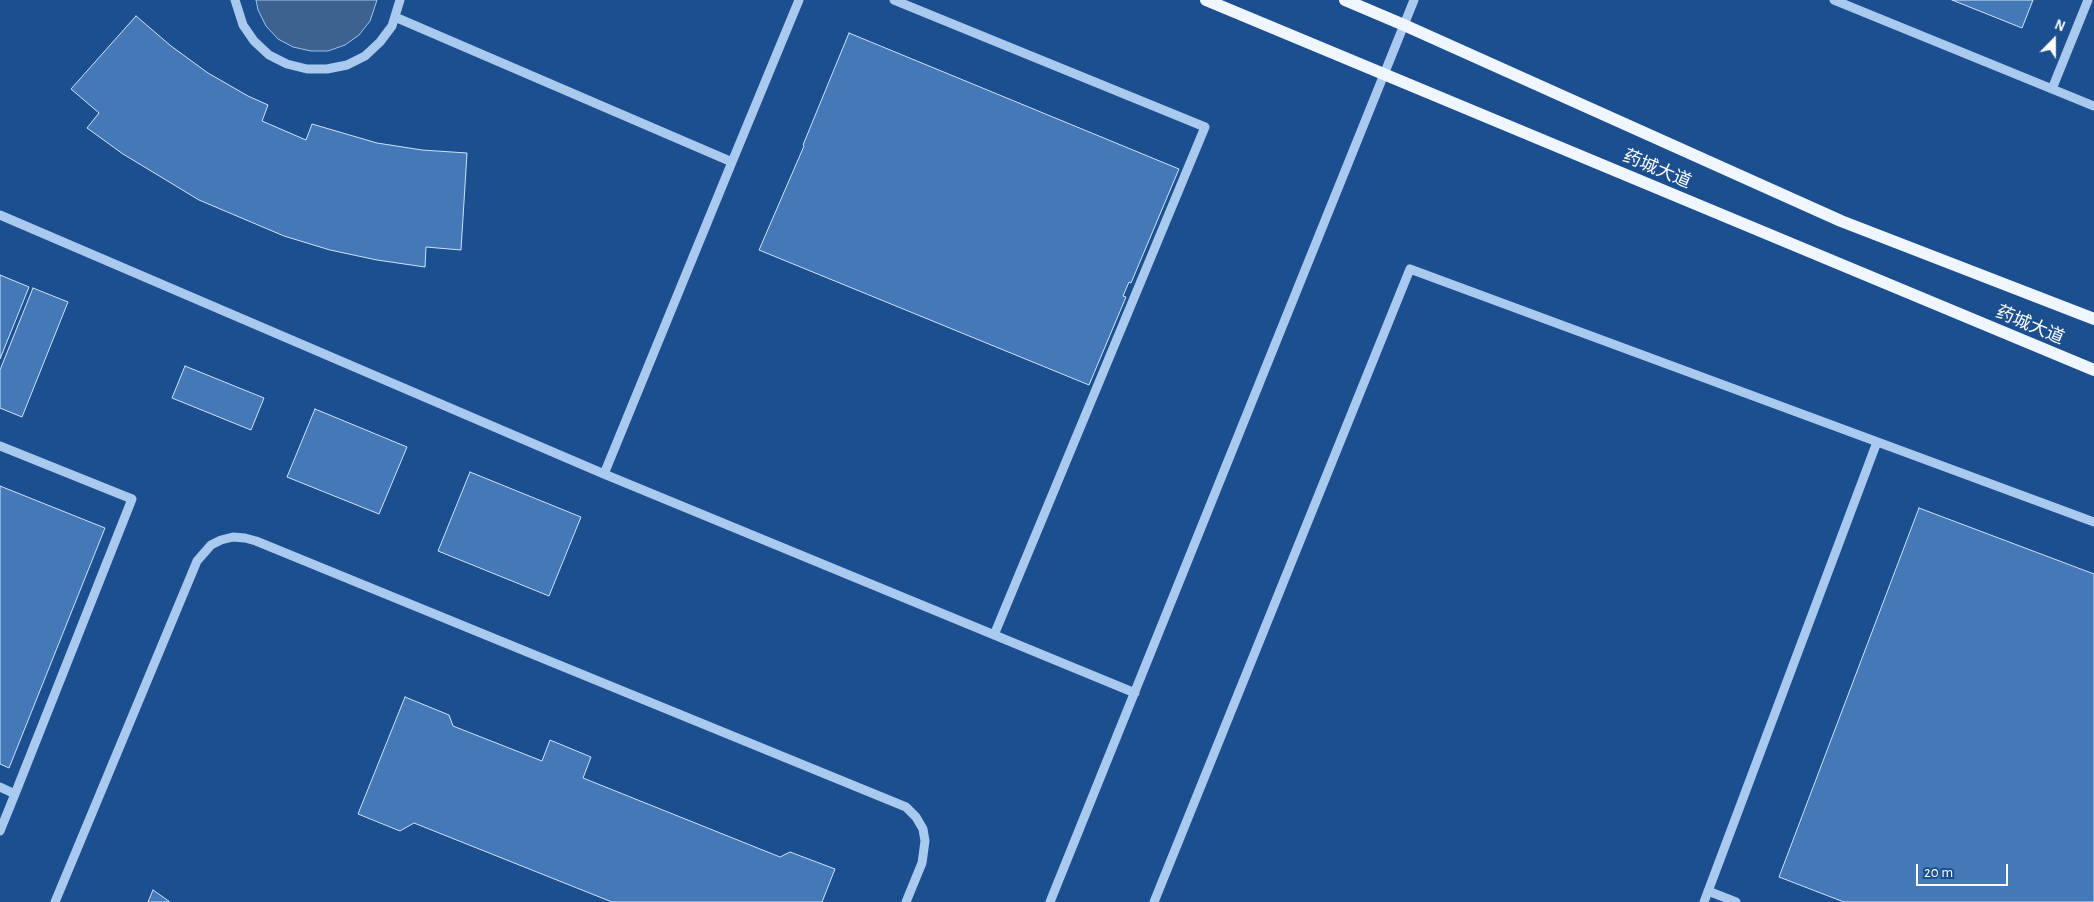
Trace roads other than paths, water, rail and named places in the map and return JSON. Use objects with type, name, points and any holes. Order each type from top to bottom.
[{"type":"main road","name":"药城大道","points":[[1206,0],[2094,370]]},
{"type":"main road","name":"药城大道","points":[[1345,0],[1404,24],[1840,220],[2094,319]]},
{"type":"street","points":[[235,0],[243,25],[254,42],[269,55],[307,69],[327,69],[347,65],[365,56],[380,42],[392,26],[400,0]]},
{"type":"street","points":[[604,474],[799,0]]},
{"type":"street","points":[[894,0],[1205,127],[994,635]]},
{"type":"street","points":[[1050,902],[1414,0]]},
{"type":"street","points":[[1834,0],[2094,106]]},
{"type":"street","points":[[2052,89],[2088,0]]},
{"type":"street","points":[[395,17],[732,162]]},
{"type":"street","points":[[0,215],[604,474],[1135,693]]},
{"type":"street","points":[[1154,902],[1410,269],[2094,522]]},
{"type":"street","points":[[1704,902],[1877,442]]},
{"type":"street","points":[[0,446],[132,499],[0,831]]},
{"type":"street","points":[[55,902],[197,561],[211,545],[233,537],[256,541],[906,807],[916,817],[923,829],[925,841],[922,863],[906,902]]},
{"type":"street","points":[[0,787],[15,794]]},
{"type":"street","points":[[1708,892],[1736,902]]},
{"type":"water","points":[[256,0],[377,0],[370,21],[359,35],[345,45],[328,51],[311,51],[293,47],[278,39],[266,26],[258,10]]}]
